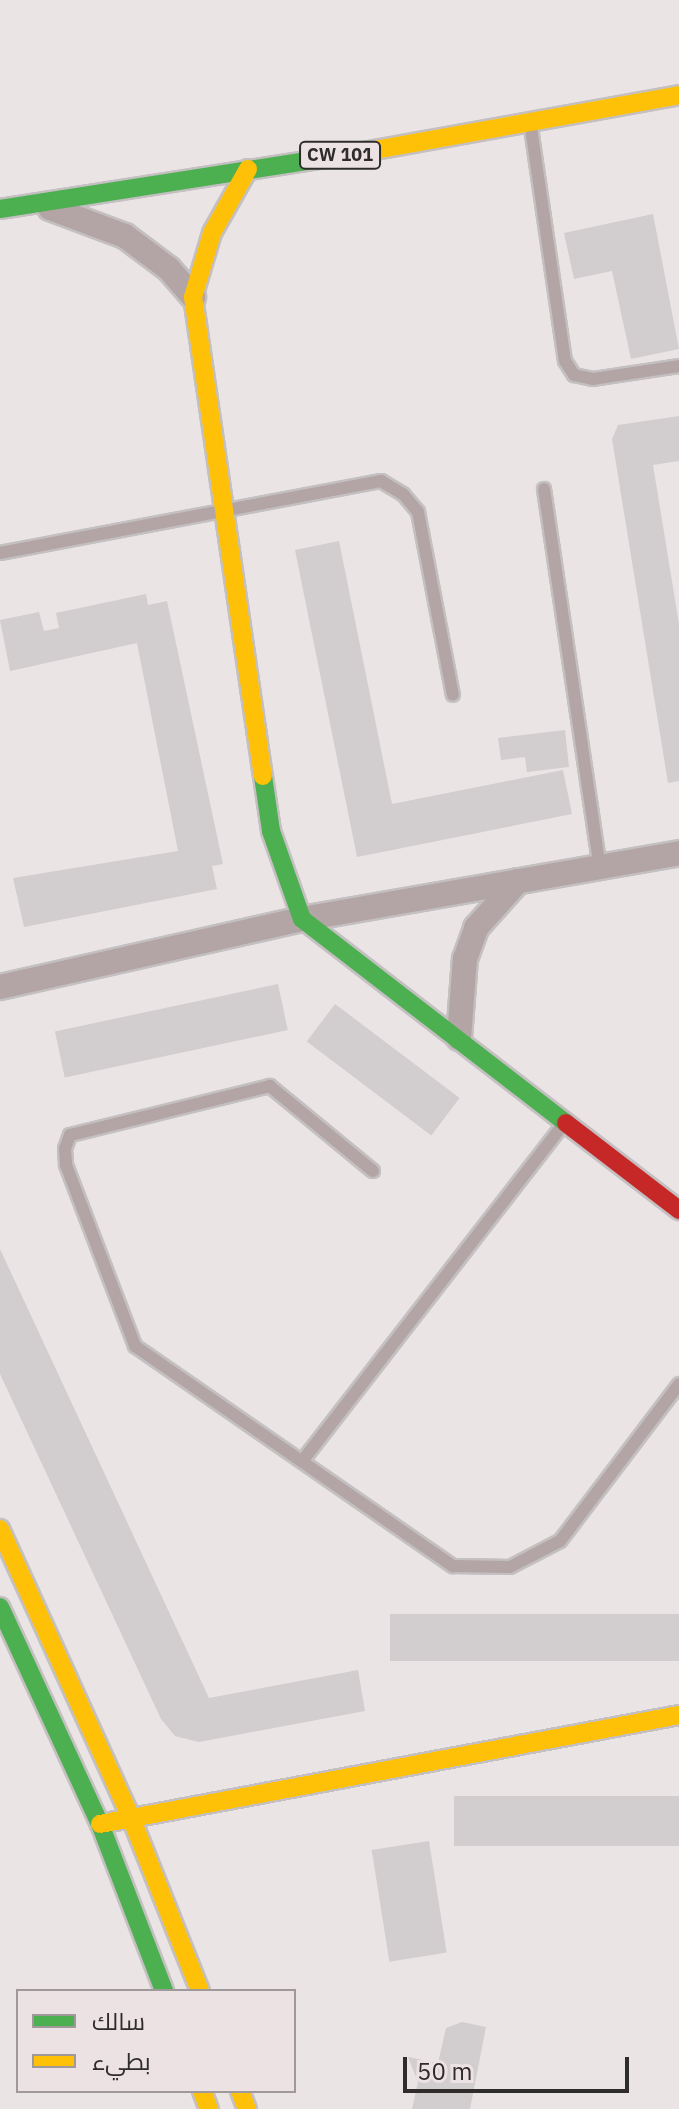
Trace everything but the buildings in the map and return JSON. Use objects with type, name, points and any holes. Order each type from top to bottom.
[{"type":"street","name":"CW 101","points":[[0,209],[531,125],[679,95]]},
{"type":"street","points":[[248,169],[212,233],[193,297],[271,831],[302,919],[679,1210]]},
{"type":"street","points":[[32,204],[83,216],[125,236],[169,269],[193,297]]},
{"type":"street","points":[[0,987],[302,919],[679,853]]},
{"type":"street","points":[[459,1038],[465,959],[476,928],[518,881]]},
{"type":"street","points":[[0,1529],[130,1815],[199,1989]]},
{"type":"street","points":[[0,1607],[100,1824],[163,1989]]},
{"type":"street","points":[[100,1824],[130,1815],[679,1715]]},
{"type":"lane","points":[[531,125],[565,361],[574,375],[593,379],[679,366]]},
{"type":"lane","points":[[0,553],[225,513],[381,481],[403,494],[418,512],[453,695]]},
{"type":"lane","points":[[544,489],[600,867]]},
{"type":"lane","points":[[373,1171],[270,1086],[70,1135],[65,1149],[66,1165],[135,1346],[453,1566],[510,1567],[560,1541],[679,1384]]},
{"type":"lane","points":[[303,1460],[565,1122]]},
{"type":"traffic: fast","points":[[0,209],[369,151]]},
{"type":"traffic: fast","points":[[263,776],[271,831],[302,919],[566,1123]]},
{"type":"traffic: fast","points":[[0,1607],[100,1824],[163,1989]]},
{"type":"traffic: slow","points":[[369,151],[679,95]]},
{"type":"traffic: slow","points":[[248,169],[212,233],[193,297],[263,776]]},
{"type":"traffic: slow","points":[[0,1529],[130,1815],[199,1989]]},
{"type":"traffic: slow","points":[[100,1824],[679,1715]]},
{"type":"traffic: slow","points":[[203,2093],[209,2109]]},
{"type":"traffic: slow","points":[[241,2093],[247,2109]]},
{"type":"traffic: jam","points":[[566,1123],[679,1210]]}]
